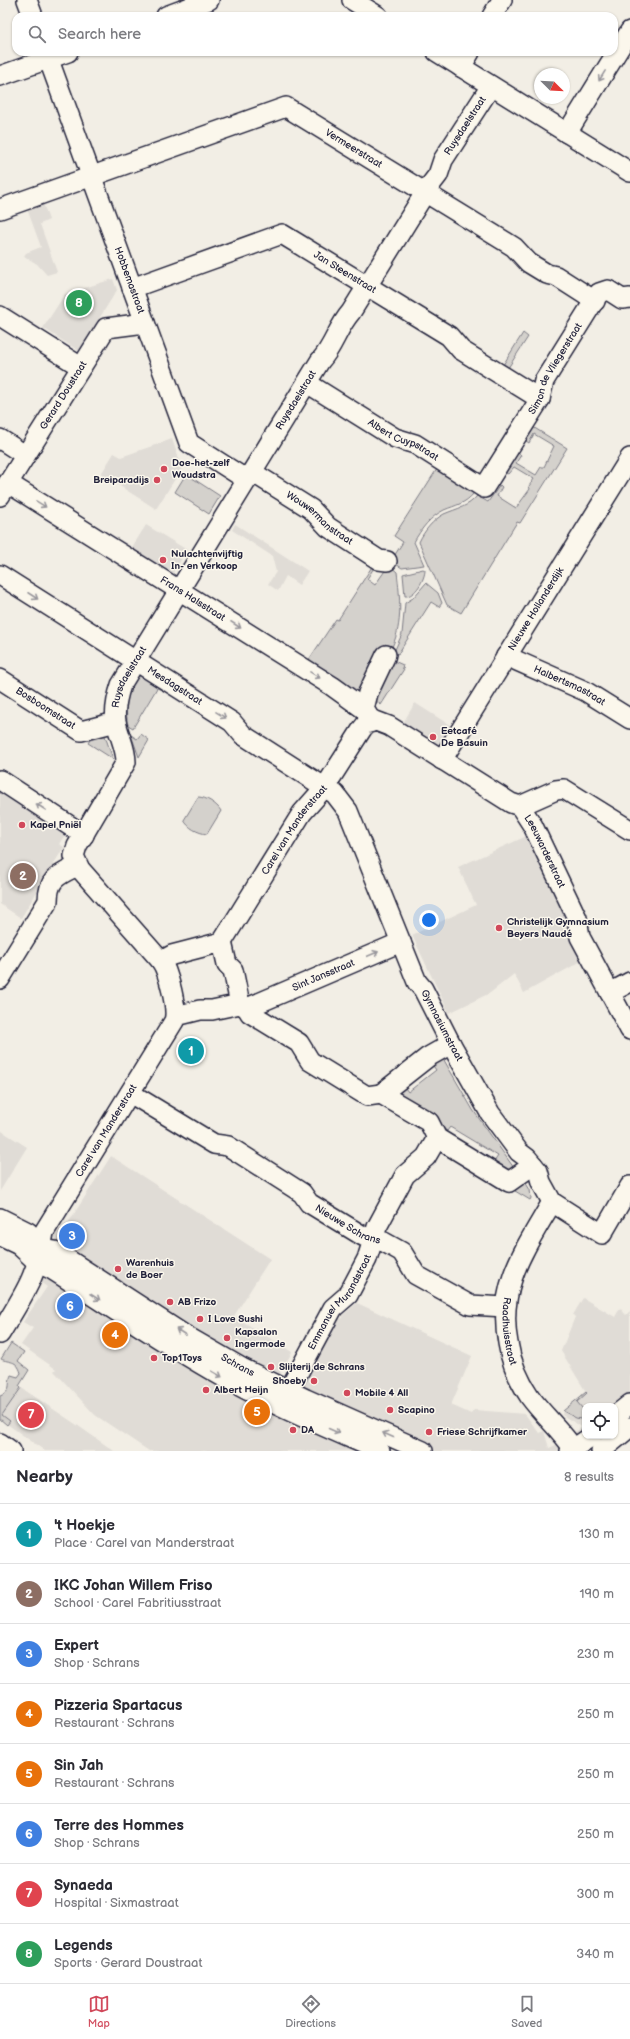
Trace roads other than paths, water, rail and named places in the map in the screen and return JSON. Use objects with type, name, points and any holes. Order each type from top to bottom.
[{"type":"street","points":[[27,0],[32,12]]},
{"type":"street","points":[[162,0],[165,12]]},
{"type":"street","points":[[177,12],[209,0]]},
{"type":"street","points":[[352,0],[372,12]]},
{"type":"street","points":[[494,12],[502,0]]},
{"type":"street","points":[[618,50],[630,31]]},
{"type":"street","points":[[0,76],[46,56]]},
{"type":"street","name":"Hobbemastraat","points":[[48,56],[189,443],[250,476]]},
{"type":"street","points":[[452,56],[466,60],[491,86],[630,172]]},
{"type":"street","points":[[567,133],[615,56]]},
{"type":"street","name":"Ruysdaelstraat","points":[[84,835],[128,770],[126,757],[116,722],[115,708],[121,685],[307,383],[333,344],[341,323],[351,312],[438,175],[446,156],[491,86]]},
{"type":"street","name":"Vermeerstraat","points":[[92,176],[286,107],[425,194],[514,247],[529,263],[547,274],[556,276],[595,301]]},
{"type":"street","points":[[0,209],[92,176]]},
{"type":"street","name":"Jan Steenstraat","points":[[132,288],[282,234],[367,287],[380,292],[449,336],[461,350],[540,399]]},
{"type":"street","name":"Simon de Vliegerstraat","points":[[493,473],[540,399],[544,381],[599,293],[608,290],[622,299],[630,298]]},
{"type":"street","points":[[0,316],[81,367]]},
{"type":"street","name":"Gerard Doustraat","points":[[4,490],[106,328],[145,323]]},
{"type":"street","name":"Albert Cuypstraat","points":[[307,383],[395,438],[415,444],[484,488],[493,473]]},
{"type":"street","points":[[0,439],[25,455]]},
{"type":"street","name":"Nieuwe Hollanderdijk","points":[[442,760],[630,458]]},
{"type":"street","name":"Wouwermanstraat","points":[[250,476],[311,509],[328,527],[379,560],[387,561]]},
{"type":"street","name":"Frans Halsstraat","points":[[4,490],[179,590],[332,686],[368,715]]},
{"type":"street","name":"Mesdagstraat","points":[[0,575],[134,662],[232,722],[243,735],[325,787]]},
{"type":"street","points":[[368,715],[368,693],[386,655]]},
{"type":"street","name":"Halbertsmastraat","points":[[506,656],[585,691],[630,719]]},
{"type":"street","name":"Bosboomstraat","points":[[0,679],[81,731],[116,722]]},
{"type":"street","name":"Leeuwarderstraat","points":[[368,715],[389,726],[511,803],[520,806],[533,826],[577,918],[580,937],[630,1030]]},
{"type":"street","name":"Carel van Manderstraat","points":[[222,942],[302,813],[325,787],[362,729],[368,715]]},
{"type":"street","points":[[0,780],[84,835],[75,851],[74,856],[77,866],[161,961],[167,974],[176,1016],[200,1010],[244,1006]]},
{"type":"street","name":"Gymnasiumstraat","points":[[325,787],[342,802],[348,811],[414,976],[423,989],[451,1044],[502,1131],[519,1152],[538,1171],[552,1202]]},
{"type":"street","points":[[520,806],[556,790],[564,789],[630,830]]},
{"type":"street","points":[[0,979],[7,952],[48,901],[48,890],[57,875],[77,866]]},
{"type":"street","points":[[161,961],[172,955],[222,942],[227,964],[233,970],[244,1006],[250,1013],[298,1043],[310,1061],[367,1096],[381,1094],[428,1057],[451,1044]]},
{"type":"street","name":"Sint Jansstraat","points":[[244,1006],[401,942]]},
{"type":"street","points":[[610,993],[630,982]]},
{"type":"street","name":"Carel van Manderstraat","points":[[0,1334],[31,1282],[40,1255],[44,1232],[176,1016]]},
{"type":"street","name":"Nieuwe Schrans","points":[[130,1093],[214,1144],[228,1146],[302,1193],[309,1203],[363,1236],[384,1242],[402,1252],[416,1275],[470,1305],[505,1307]]},
{"type":"street","points":[[381,1094],[429,1122],[437,1138],[510,1182],[533,1165]]},
{"type":"street","name":"Emmanuel Murandstraat","points":[[284,1399],[333,1308],[348,1295],[367,1259],[372,1238],[405,1175],[426,1157],[437,1138]]},
{"type":"street","points":[[552,1202],[602,1234],[630,1186]]},
{"type":"street","name":"Raadhuisstraat","points":[[552,1202],[516,1265],[508,1290],[505,1307],[505,1329],[509,1350],[520,1380],[530,1396],[563,1434],[573,1450]]},
{"type":"street","points":[[0,1218],[28,1232],[40,1255]]},
{"type":"street","points":[[6,1239],[40,1255]]},
{"type":"street","name":"Schrans","points":[[40,1255],[51,1268],[190,1358],[236,1384],[284,1399],[423,1451]]},
{"type":"street","name":"Schrans","points":[[284,1399],[380,1451]]},
{"type":"street","points":[[618,1414],[630,1404]]},
{"type":"street","points":[[601,1451],[630,1427]]},
{"type":"street","points":[[573,1450],[588,1439]]},
{"type":"street","points":[[0,1443],[11,1451]]},
{"type":"place","name":"Legends","points":[[79,303]]},
{"type":"place","name":"Doe-het-zelf Woudstra","points":[[164,469]]},
{"type":"place","name":"Breiparadijs","points":[[157,480]]},
{"type":"place","name":"Nulachtenvijftig In- en Verkoop","points":[[163,560]]},
{"type":"place","name":"Eetcafé De Basuin","points":[[433,737]]},
{"type":"place","name":"Kapel Pniël","points":[[22,825]]},
{"type":"place","name":"IKC Johan Willem Friso","points":[[23,876]]},
{"type":"place","name":"Christelijk Gymnasium Beyers Naudé","points":[[499,928]]},
{"type":"place","name":"'t Hoekje","points":[[191,1051]]},
{"type":"place","name":"Expert","points":[[72,1236]]},
{"type":"place","name":"Warenhuis de Boer","points":[[118,1269]]},
{"type":"place","name":"AB Frizo","points":[[170,1302]]},
{"type":"place","name":"Terre des Hommes","points":[[70,1306]]},
{"type":"place","name":"I Love Sushi","points":[[200,1319]]},
{"type":"place","name":"Pizzeria Spartacus","points":[[115,1335]]},
{"type":"place","name":"Kapsalon Ingermode","points":[[227,1338]]},
{"type":"place","name":"Top1Toys","points":[[154,1358]]},
{"type":"place","name":"Slijterij de Schrans","points":[[271,1367]]},
{"type":"place","name":"Shoeby","points":[[314,1381]]},
{"type":"place","name":"Albert Heijn","points":[[206,1390]]},
{"type":"place","name":"Mobile 4 All","points":[[347,1393]]},
{"type":"place","name":"Scapino","points":[[390,1410]]},
{"type":"place","name":"Sin Jah","points":[[257,1412]]},
{"type":"place","name":"Synaeda","points":[[31,1415]]},
{"type":"place","name":"DA","points":[[293,1430]]},
{"type":"place","name":"Friese Schrijfkamer","points":[[429,1432]]}]
